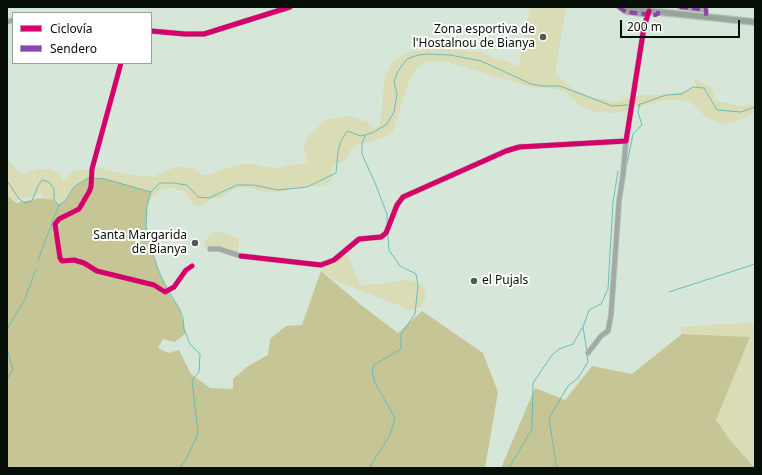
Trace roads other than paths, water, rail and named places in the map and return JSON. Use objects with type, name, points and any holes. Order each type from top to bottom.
[{"type":"main road","points":[[625,7],[755,22]]},
{"type":"street","points":[[152,31],[204,34],[290,7]]},
{"type":"street","points":[[588,354],[601,336],[608,331],[611,315],[618,201],[623,176],[630,110],[648,10],[626,12],[619,7]]},
{"type":"street","points":[[680,7],[706,10],[706,17]]},
{"type":"street","points":[[210,250],[219,250],[241,256],[321,265],[334,260],[359,239],[381,237],[386,233],[397,205],[404,197],[506,151],[519,147],[626,141]]},
{"type":"waterway","points":[[7,181],[20,200],[26,203],[32,201],[42,180],[49,182],[54,189],[54,200],[59,205],[65,201],[74,187],[88,178],[105,179],[151,192],[160,183],[187,185],[198,197],[209,198],[237,185],[253,185],[278,190],[307,187],[336,173],[338,151],[341,141],[347,131],[361,136],[372,133],[387,124],[394,112],[397,94],[394,82],[398,71],[407,59],[418,55],[450,55],[481,61],[531,84],[560,86],[612,106],[628,105]]},
{"type":"waterway","points":[[638,105],[666,95],[682,94],[693,87],[704,88],[717,110],[741,112],[755,107]]},
{"type":"waterway","points":[[627,164],[633,134],[642,125],[638,112],[640,104]]},
{"type":"waterway","points":[[365,136],[362,143],[362,154],[387,214],[387,223]]},
{"type":"waterway","points":[[587,352],[583,327],[589,310],[601,304],[608,289],[613,202],[618,171]]},
{"type":"waterway","points":[[151,192],[147,206],[146,226],[148,238],[158,269],[167,289]]},
{"type":"waterway","points":[[38,260],[59,205]]},
{"type":"waterway","points":[[369,468],[390,435],[395,418],[375,383],[372,371],[374,365],[401,349],[401,334],[415,314],[418,285],[416,274],[400,266],[389,250],[388,236]]},
{"type":"waterway","points":[[669,292],[755,264]]},
{"type":"waterway","points":[[7,329],[25,299],[36,269]]},
{"type":"waterway","points":[[169,292],[179,308],[183,318],[184,329],[190,344],[200,354],[199,372],[192,380],[198,433],[186,460],[179,468]]},
{"type":"waterway","points":[[509,468],[532,429],[533,383],[552,355],[559,349],[573,344],[582,328]]},
{"type":"waterway","points":[[7,349],[13,369],[7,380]]},
{"type":"waterway","points":[[558,468],[556,464],[549,418],[568,386],[578,378],[588,362],[587,355]]},
{"type":"place","name":"Zona esportiva de l'Hostalnou de Bianya","points":[[543,37]]},
{"type":"place","name":"Santa Margarida de Bianya","points":[[195,243]]},
{"type":"place","name":"el Pujals","points":[[474,281]]}]
